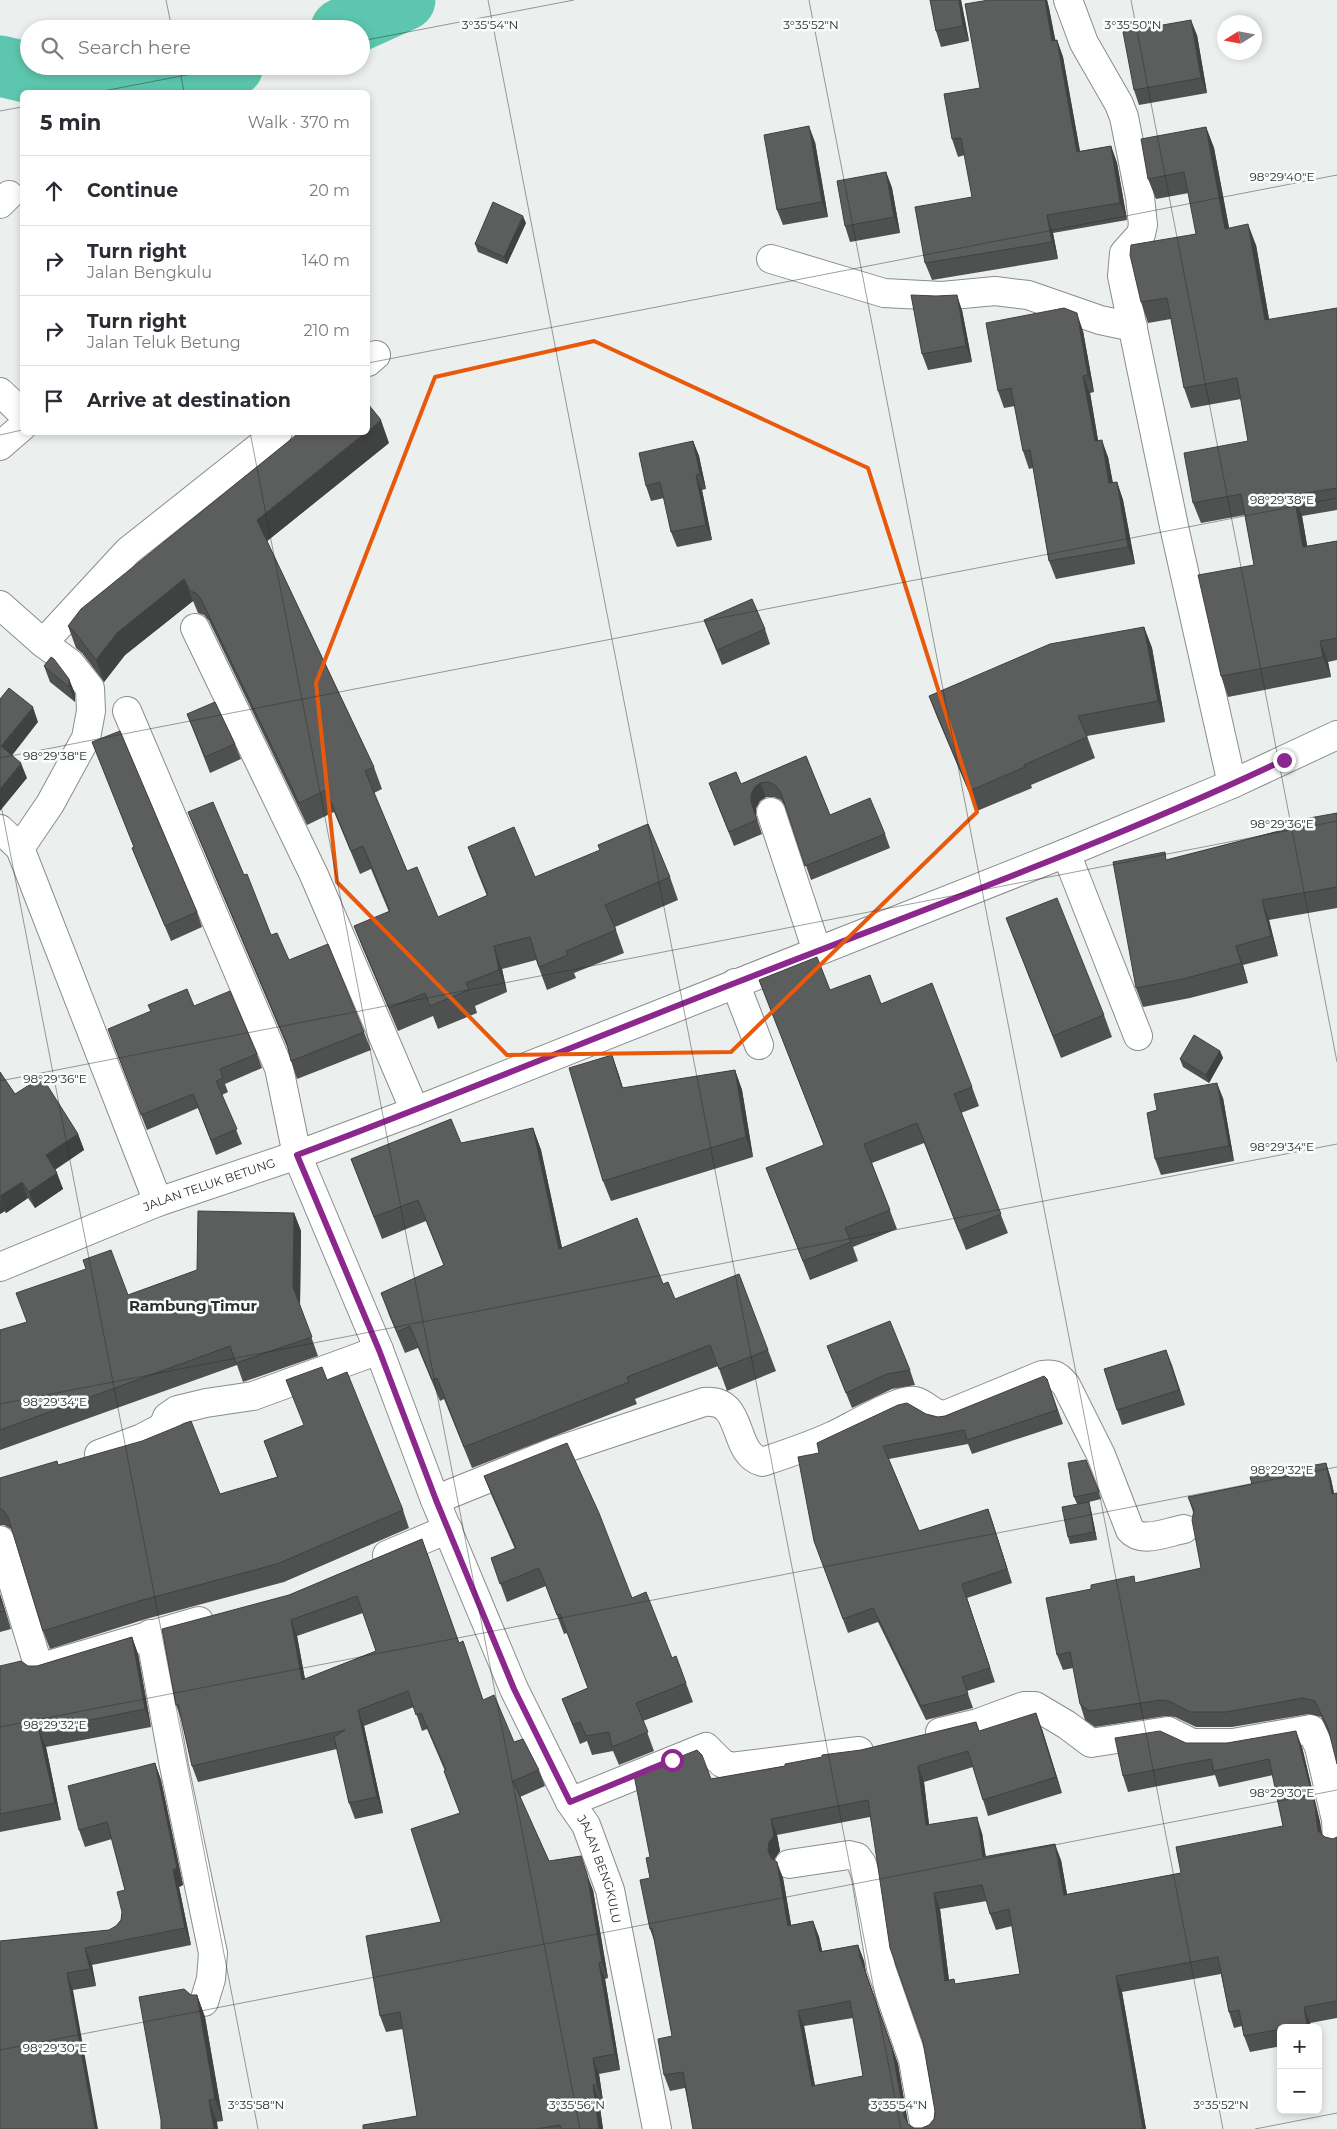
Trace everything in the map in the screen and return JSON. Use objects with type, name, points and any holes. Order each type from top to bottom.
[{"type":"street","points":[[1068,0],[1084,43],[1119,104],[1127,131],[1140,197],[1143,226],[1141,234],[1124,254],[1122,276],[1191,606],[1232,784]]},
{"type":"street","points":[[771,259],[884,293],[942,296],[995,292],[1028,295],[1100,320],[1132,328]]},
{"type":"street","points":[[0,392],[20,411]]},
{"type":"street","points":[[0,446],[20,429]]},
{"type":"street","points":[[43,643],[128,551],[274,435]]},
{"type":"street","points":[[0,605],[43,643],[70,663],[90,688],[91,711],[86,738],[50,804],[20,848]]},
{"type":"street","points":[[195,628],[314,875],[415,1111]]},
{"type":"street","name":"JALAN BENGKULU","points":[[126,711],[279,1068],[297,1155],[379,1350],[436,1500],[514,1689],[570,1802],[586,1825],[610,1890],[657,2129]]},
{"type":"street","name":"JALAN TELUK BETUNG","points":[[0,1267],[158,1202],[297,1155],[415,1111],[1066,853],[1232,784],[1337,735]]},
{"type":"street","points":[[771,812],[817,951]]},
{"type":"street","points":[[0,829],[20,848],[158,1202]]},
{"type":"street","points":[[1066,853],[1138,1036]]},
{"type":"street","points":[[735,983],[758,1044]]},
{"type":"street","points":[[99,1454],[142,1438],[162,1427],[166,1417],[177,1410],[206,1403],[253,1396],[379,1350]]},
{"type":"street","points":[[436,1500],[554,1452],[704,1402],[714,1401],[726,1408],[731,1414],[748,1455],[762,1462],[833,1435],[892,1406],[907,1401],[915,1401],[936,1415],[945,1415],[1042,1375],[1052,1373],[1058,1376],[1066,1386],[1101,1455],[1130,1530],[1135,1536],[1142,1537],[1184,1529]]},
{"type":"street","points":[[360,1567],[448,1529]]},
{"type":"street","points":[[0,1540],[39,1668],[150,1634],[224,1614]]},
{"type":"street","points":[[150,1634],[174,1766],[213,1952],[211,1979],[204,2002]]},
{"type":"street","points":[[920,1737],[978,1723],[1024,1706],[1035,1706],[1045,1710],[1091,1743],[1168,1732],[1192,1744],[1233,1742],[1311,1729],[1319,1747],[1336,1820],[1337,1839]]},
{"type":"street","points":[[570,1802],[706,1747],[722,1763],[731,1767],[863,1751],[882,1746]]},
{"type":"street","points":[[789,1864],[849,1855],[857,1857],[862,1864],[866,1877],[881,1968],[912,2060],[925,2129]]},
{"type":"highlighted area","points":[[594,341],[868,468],[977,812],[731,1052],[507,1055],[337,882],[316,683],[435,377]]},
{"type":"building","points":[[930,0],[959,0],[963,26],[936,31]]},
{"type":"building","points":[[989,0],[1045,0],[1052,41],[1057,40],[1077,152],[1111,146],[1120,203],[1047,215],[1052,242],[925,263],[915,207],[972,197],[961,138],[952,139],[944,94],[980,88],[965,4]]},
{"type":"building","points":[[1191,20],[1201,78],[1134,90],[1123,32]]},
{"type":"building","points":[[809,126],[822,202],[777,210],[764,135]]},
{"type":"building","points":[[1206,127],[1225,229],[1248,224],[1265,320],[1337,308],[1337,488],[1294,495],[1303,547],[1337,541],[1337,638],[1320,641],[1323,657],[1221,676],[1198,575],[1254,565],[1241,494],[1193,503],[1184,453],[1248,441],[1237,378],[1184,388],[1167,298],[1141,302],[1130,255],[1131,245],[1196,234],[1184,172],[1148,179],[1141,139]]},
{"type":"building","points":[[886,172],[894,217],[845,226],[837,181]]},
{"type":"building","points":[[493,202],[523,216],[504,257],[475,244]]},
{"type":"building","points":[[911,295],[957,295],[966,346],[922,354]]},
{"type":"building","points":[[1064,308],[1077,313],[1088,375],[1083,376],[1095,441],[1102,440],[1109,483],[1117,482],[1128,547],[1049,561],[1030,450],[1023,451],[1011,388],[998,391],[986,323]]},
{"type":"building","points":[[370,406],[381,420],[370,429]]},
{"type":"building","points":[[296,435],[362,435],[257,520],[374,767],[365,771],[407,871],[417,867],[438,917],[488,895],[468,847],[514,827],[535,877],[600,850],[598,845],[648,824],[670,877],[605,905],[616,930],[566,951],[568,955],[539,967],[530,937],[494,946],[499,970],[466,983],[469,990],[430,1006],[425,993],[389,1008],[354,926],[390,911],[363,846],[351,851],[326,790],[299,803],[201,599],[196,593],[190,591],[184,579],[117,633],[96,660],[68,626],[81,609]]},
{"type":"building","points":[[693,441],[700,474],[696,475],[706,525],[671,532],[660,482],[646,486],[639,453]]},
{"type":"building","points":[[752,599],[765,629],[717,650],[704,620]]},
{"type":"building","points":[[1144,627],[1158,701],[1078,716],[1087,737],[969,791],[929,696],[1050,644]]},
{"type":"building","points":[[51,657],[69,679],[69,687],[44,666]]},
{"type":"building","points":[[9,688],[33,707],[1,746],[21,763],[0,789],[0,699]]},
{"type":"building","points":[[215,702],[235,744],[205,757],[187,714]]},
{"type":"building","points":[[120,731],[197,912],[165,926],[132,848],[134,847],[92,742]]},
{"type":"building","points":[[806,756],[830,815],[870,798],[885,834],[805,866],[781,793],[776,786],[769,782],[760,783],[751,794],[751,802],[757,820],[729,832],[709,783],[736,772],[741,784]]},
{"type":"building","points":[[213,802],[244,875],[247,874],[271,935],[277,933],[289,960],[328,944],[364,1032],[291,1061],[287,1044],[188,812]]},
{"type":"building","points":[[1337,813],[1337,887],[1262,900],[1271,936],[1236,946],[1241,963],[1183,979],[1136,988],[1113,862],[1165,852],[1166,860],[1283,830],[1282,823]]},
{"type":"building","points":[[1057,898],[1104,1015],[1053,1036],[1006,918]]},
{"type":"building","points":[[817,957],[830,990],[870,975],[881,1004],[932,983],[972,1087],[954,1094],[1001,1214],[959,1231],[917,1123],[864,1144],[890,1210],[845,1228],[851,1242],[803,1261],[766,1168],[824,1145],[759,980]]},
{"type":"building","points":[[187,989],[194,1006],[230,991],[257,1054],[220,1069],[223,1078],[216,1081],[237,1129],[211,1140],[193,1094],[141,1115],[108,1029],[151,1011],[148,1005]]},
{"type":"building","points":[[1194,1035],[1220,1051],[1206,1075],[1180,1059]]},
{"type":"building","points":[[612,1055],[622,1088],[735,1070],[746,1137],[603,1181],[569,1068]]},
{"type":"building","points":[[0,1072],[15,1094],[42,1077],[78,1134],[46,1155],[57,1173],[29,1192],[22,1182],[0,1196]]},
{"type":"building","points":[[1217,1083],[1229,1146],[1155,1159],[1147,1113],[1157,1110],[1154,1094]]},
{"type":"building","points":[[451,1119],[461,1143],[533,1128],[559,1249],[637,1218],[663,1284],[668,1282],[675,1299],[739,1274],[768,1350],[719,1369],[710,1345],[627,1377],[629,1382],[464,1447],[437,1378],[432,1380],[410,1326],[397,1332],[381,1293],[444,1265],[418,1200],[374,1217],[351,1159]]},
{"type":"building","points":[[198,1211],[294,1213],[293,1287],[312,1337],[236,1363],[230,1346],[0,1430],[0,1330],[27,1322],[16,1293],[86,1269],[83,1260],[111,1250],[128,1295],[197,1270]]},
{"type":"building","points":[[890,1321],[910,1370],[887,1374],[846,1393],[827,1346]]},
{"type":"building","points":[[1166,1350],[1179,1390],[1117,1410],[1104,1369]]},
{"type":"building","points":[[322,1367],[327,1380],[347,1372],[403,1510],[277,1564],[139,1601],[43,1631],[8,1517],[0,1508],[0,1478],[57,1461],[58,1465],[142,1441],[191,1421],[220,1494],[278,1477],[264,1441],[304,1425],[286,1380]]},
{"type":"building","points":[[1044,1376],[1047,1379],[1057,1410],[967,1440],[964,1430],[883,1446],[919,1531],[988,1509],[1007,1569],[962,1584],[990,1668],[962,1677],[968,1694],[921,1706],[873,1608],[843,1619],[814,1541],[798,1457],[819,1453],[817,1443],[898,1405],[907,1403],[926,1414],[938,1417],[945,1416]]},
{"type":"building","points":[[567,1443],[599,1513],[632,1598],[646,1592],[672,1658],[676,1656],[686,1683],[636,1703],[648,1732],[612,1747],[609,1732],[586,1736],[580,1722],[573,1725],[562,1699],[588,1688],[560,1614],[557,1615],[539,1568],[500,1584],[491,1558],[516,1548],[484,1476]]},
{"type":"building","points":[[1086,1460],[1099,1492],[1074,1497],[1068,1463]]},
{"type":"building","points":[[1326,1463],[1332,1494],[1337,1493],[1337,1764],[1328,1728],[1315,1701],[1303,1698],[1226,1712],[1190,1712],[1169,1701],[1160,1700],[1089,1711],[1080,1704],[1070,1652],[1057,1655],[1046,1598],[1091,1589],[1091,1585],[1134,1576],[1135,1583],[1201,1568],[1192,1520],[1194,1510],[1188,1497],[1252,1484],[1250,1477]]},
{"type":"building","points":[[1089,1502],[1094,1532],[1068,1537],[1062,1507]]},
{"type":"building","points":[[422,1539],[459,1643],[463,1641],[483,1700],[494,1695],[514,1742],[523,1739],[539,1770],[513,1781],[549,1861],[581,1856],[587,1874],[602,1962],[599,1963],[615,2054],[593,2058],[597,2085],[593,2085],[599,2129],[561,2129],[560,2125],[536,2129],[363,2129],[363,2125],[417,2116],[400,2012],[380,2016],[366,1936],[441,1922],[411,1829],[460,1813],[444,1771],[446,1770],[421,1713],[416,1715],[408,1691],[358,1710],[377,1797],[349,1803],[334,1737],[345,1730],[192,1766],[178,1704],[176,1705],[162,1629],[289,1595]],"holes":[[[357,1596],[376,1651],[302,1680],[291,1620]]]},
{"type":"building","points":[[0,1597],[4,1611],[0,1612]]},
{"type":"building","points":[[132,1637],[145,1709],[39,1730],[55,1803],[0,1814],[0,1666],[21,1661],[28,1666],[37,1666]]},
{"type":"building","points":[[1036,1713],[1056,1777],[983,1800],[968,1751],[918,1766],[926,1825],[977,1817],[983,1857],[1055,1844],[1064,1895],[1181,1873],[1176,1847],[1283,1826],[1269,1759],[1214,1771],[1211,1759],[1123,1776],[1115,1738],[1160,1731],[1186,1743],[1227,1743],[1296,1731],[1315,1806],[1318,1831],[1325,1837],[1333,1839],[1337,1837],[1337,2001],[1304,2007],[1307,2024],[1277,2024],[1277,2030],[1244,2036],[1239,2010],[1229,2012],[1218,1957],[1116,1976],[1143,2129],[693,2129],[683,2072],[664,2075],[658,2039],[672,2036],[652,1928],[650,1929],[640,1880],[650,1878],[646,1858],[650,1857],[634,1775],[697,1750],[702,1755],[711,1779],[785,1766],[785,1764],[822,1757],[822,1755],[861,1750],[976,1722],[979,1731]],"holes":[[[868,1800],[890,1948],[923,2042],[935,2111],[934,2119],[929,2125],[922,2128],[914,2128],[908,2124],[904,2116],[892,2048],[860,1957],[858,1945],[820,1952],[813,1921],[788,1926],[777,1862],[771,1858],[768,1850],[769,1842],[774,1836],[771,1819]],[[982,1885],[990,1914],[1009,1909],[1020,1974],[955,1984],[954,1979],[945,1981],[934,1893]],[[850,2001],[863,2076],[812,2086],[798,2011]]]},
{"type":"building","points":[[155,1763],[177,1868],[173,1870],[185,1928],[85,1948],[90,1969],[67,1973],[95,2129],[0,2129],[0,1941],[109,1930],[116,1926],[121,1920],[122,1912],[117,1892],[125,1890],[107,1822],[79,1830],[68,1786]]},
{"type":"building","points":[[184,1989],[191,1995],[197,1995],[215,2099],[209,2100],[214,2129],[161,2129],[139,1997]]},
{"type":"waterway","points":[[361,20],[405,0]]},
{"type":"waterway","points":[[0,66],[20,71]]},
{"type":"waterway","points":[[38,75],[81,85],[162,86],[201,75]]},
{"type":"district","name":"Rambung Timur","points":[[193,1306]]},
{"type":"route","points":[[672,1760],[570,1802],[514,1689],[436,1500],[379,1350],[297,1155],[415,1111],[1066,853],[1232,784],[1284,760]]}]
